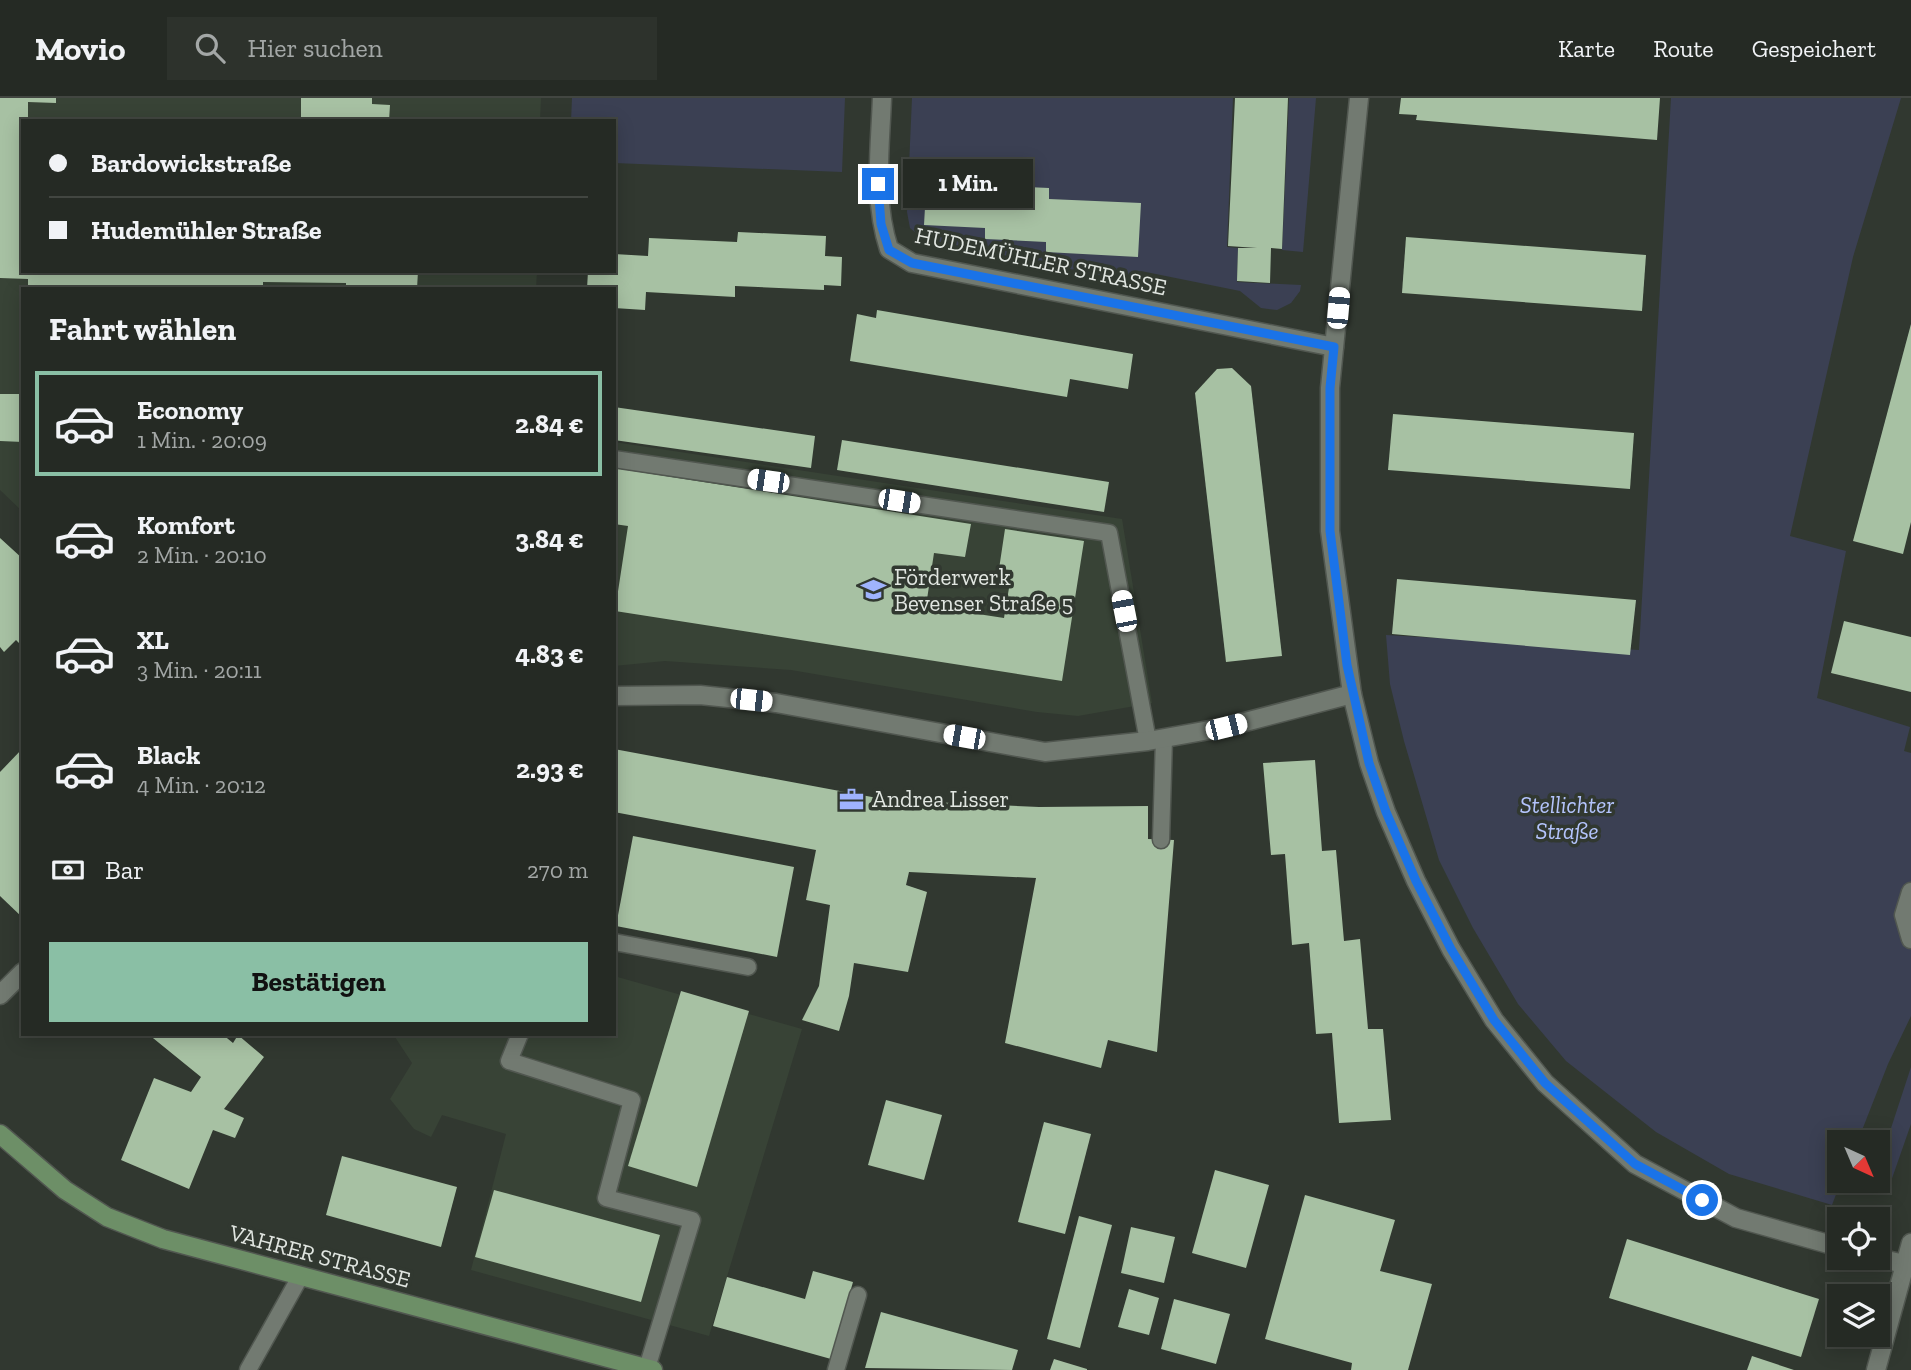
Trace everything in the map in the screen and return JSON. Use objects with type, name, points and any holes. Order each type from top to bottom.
[{"type":"main road","name":"VAHRER STRASSE","points":[[0,1134],[65,1190],[107,1217],[163,1239],[650,1369]]},
{"type":"street","name":"HUDEMÜHLER STRASSE","points":[[882,98],[878,184],[881,224],[889,250],[912,263],[1334,347]]},
{"type":"street","points":[[1359,98],[1330,388],[1330,531],[1352,694],[1369,763],[1386,812],[1416,881],[1451,949],[1494,1020],[1545,1083],[1645,1170],[1735,1218],[1827,1244]]},
{"type":"street","points":[[616,696],[701,695],[776,703],[1045,752],[1156,740],[1226,727],[1352,694]]},
{"type":"street","points":[[1911,892],[1904,915],[1911,939]]},
{"type":"street","points":[[0,995],[21,974]]},
{"type":"street","points":[[1876,1370],[1911,1243]]},
{"type":"street","points":[[1890,1261],[1904,1265]]},
{"type":"lane","points":[[616,460],[1109,533],[1156,740],[1161,840]]},
{"type":"lane","points":[[616,942],[748,967]]},
{"type":"lane","points":[[519,1036],[509,1060],[632,1100],[606,1198],[692,1220],[650,1369]]},
{"type":"lane","points":[[248,1370],[300,1277]]},
{"type":"lane","points":[[836,1370],[858,1296]]},
{"type":"shaded area","points":[[0,98],[541,98],[540,119],[21,119],[21,273],[537,273],[536,287],[21,287],[21,510],[0,490]]},
{"type":"shaded area","name":"Förderwerk Bevenser Straße 5","points":[[616,442],[1122,519],[1152,703],[1078,716],[1037,712],[791,670],[665,661],[616,666]]},
{"type":"shaded area","points":[[616,977],[802,1029],[709,1336],[471,1270],[506,1134],[442,1115],[431,1137],[414,1129],[390,1099],[412,1063],[395,1037],[616,1036]]},
{"type":"green space","points":[[572,98],[845,98],[842,172],[616,163],[616,119],[571,119]]},
{"type":"green space","points":[[912,98],[1233,98],[1227,247],[1238,248],[1237,282],[1301,285],[1300,291],[1291,303],[1277,310],[1261,308],[1240,291],[1141,271],[1118,279],[922,238],[910,228],[907,212]]},
{"type":"green space","points":[[1289,98],[1316,98],[1303,252],[1282,250]]},
{"type":"green space","name":"Stellichter Straße","points":[[1671,98],[1901,98],[1853,257],[1790,536],[1846,551],[1817,698],[1910,727],[1904,751],[1911,753],[1911,1016],[1888,1064],[1862,1130],[1827,1130],[1827,1194],[1836,1194],[1832,1205],[1729,1174],[1656,1132],[1566,1061],[1518,1004],[1473,928],[1439,860],[1390,684],[1386,635],[1639,650]]},
{"type":"green space","points":[[1911,1067],[1911,1124],[1890,1184],[1890,1131]]},
{"type":"building","points":[[0,98],[56,98],[56,103],[28,102],[28,119],[21,119],[21,273],[418,273],[417,287],[346,287],[346,283],[263,282],[263,287],[28,287],[28,279],[0,278]]},
{"type":"building","points":[[301,98],[372,98],[372,104],[390,105],[389,119],[301,119]]},
{"type":"building","points":[[1235,98],[1288,98],[1282,249],[1271,248],[1270,283],[1237,281],[1238,248],[1257,248],[1228,246]]},
{"type":"building","points":[[1401,98],[1660,98],[1657,140],[1416,120],[1417,115],[1399,114]]},
{"type":"building","points":[[927,172],[988,175],[987,185],[1049,188],[1049,199],[1141,203],[1138,257],[1046,252],[1046,242],[985,239],[985,228],[924,225]]},
{"type":"building","points":[[738,232],[826,236],[825,256],[842,257],[841,286],[824,285],[824,290],[735,286],[735,297],[646,292],[645,310],[616,308],[616,287],[587,287],[588,273],[616,273],[616,254],[648,256],[649,238],[737,242]]},
{"type":"building","points":[[1406,237],[1646,255],[1642,311],[1402,293]]},
{"type":"building","points":[[877,310],[1133,354],[1128,389],[1070,379],[1067,397],[850,361],[857,314],[876,318]]},
{"type":"building","points":[[1911,324],[1911,522],[1903,554],[1853,541]]},
{"type":"building","points":[[1232,368],[1251,386],[1282,656],[1226,662],[1195,393],[1217,369]]},
{"type":"building","points":[[0,394],[21,394],[21,442],[0,441]]},
{"type":"building","points":[[616,407],[815,436],[811,468],[616,440]]},
{"type":"building","points":[[1393,414],[1634,433],[1630,489],[1388,470]]},
{"type":"building","points":[[842,440],[1109,482],[1104,512],[837,470]]},
{"type":"building","points":[[616,468],[971,524],[965,557],[934,553],[926,606],[1004,618],[1012,570],[999,569],[1005,529],[1084,541],[1062,681],[616,611],[628,526],[616,524]]},
{"type":"building","points":[[0,538],[21,557],[21,645],[16,640],[4,652],[0,647]]},
{"type":"building","points":[[1397,579],[1636,600],[1630,655],[1392,634]]},
{"type":"building","points":[[1844,621],[1911,637],[1911,692],[1831,673]]},
{"type":"building","points":[[616,749],[888,800],[1039,807],[1148,806],[1148,839],[1174,840],[1157,1052],[1108,1040],[1101,1068],[1005,1043],[1036,878],[909,872],[906,885],[927,892],[908,972],[854,963],[849,996],[839,1031],[802,1020],[819,986],[830,905],[806,900],[816,850],[616,812]]},
{"type":"building","points":[[21,750],[21,916],[0,896],[0,772]]},
{"type":"building","points":[[1315,760],[1322,851],[1336,850],[1344,941],[1360,939],[1368,1029],[1383,1029],[1391,1120],[1339,1123],[1332,1033],[1316,1034],[1309,943],[1292,945],[1285,854],[1271,855],[1263,763]]},
{"type":"building","points":[[633,836],[794,867],[777,957],[616,926]]},
{"type":"building","points":[[681,991],[749,1011],[697,1187],[628,1166]]},
{"type":"building","points":[[150,1036],[224,1036],[233,1043],[239,1036],[264,1057],[224,1109],[244,1118],[235,1138],[213,1130],[189,1189],[121,1160],[154,1078],[191,1092],[201,1077]]},
{"type":"building","points":[[886,1100],[942,1115],[924,1180],[868,1165]]},
{"type":"building","points":[[1044,1122],[1091,1134],[1065,1234],[1018,1222]]},
{"type":"building","points":[[342,1156],[457,1187],[441,1247],[326,1215]]},
{"type":"building","points":[[1215,1170],[1269,1185],[1246,1268],[1192,1253]]},
{"type":"building","points":[[494,1190],[660,1235],[641,1302],[475,1257]]},
{"type":"building","points":[[1305,1195],[1395,1220],[1380,1271],[1432,1284],[1408,1370],[1351,1370],[1352,1363],[1265,1339]]},
{"type":"building","points":[[1079,1216],[1112,1225],[1080,1348],[1047,1339]]},
{"type":"building","points":[[1131,1227],[1175,1237],[1164,1283],[1121,1273]]},
{"type":"building","points":[[1627,1239],[1819,1299],[1801,1357],[1609,1298]]},
{"type":"building","points":[[813,1271],[853,1282],[831,1359],[713,1326],[727,1277],[805,1299]]},
{"type":"building","points":[[1129,1289],[1159,1298],[1149,1335],[1118,1327]]},
{"type":"building","points":[[1174,1299],[1230,1314],[1216,1364],[1161,1349]]},
{"type":"building","points":[[881,1312],[1018,1350],[1012,1370],[865,1368]]},
{"type":"building","points":[[1752,1356],[1794,1370],[1747,1370]]},
{"type":"building","points":[[1054,1359],[1087,1369],[1087,1370],[1050,1370]]},
{"type":"place","name":"Förderwerk Bevenser Straße 5","points":[[874,590]]},
{"type":"place","name":"Andrea Lisser","points":[[852,799]]},
{"type":"route","points":[[878,184],[881,224],[889,250],[912,263],[1334,347],[1330,388],[1330,531],[1352,694],[1369,763],[1386,812],[1416,881],[1451,949],[1494,1020],[1545,1083],[1635,1164],[1702,1200]]}]
